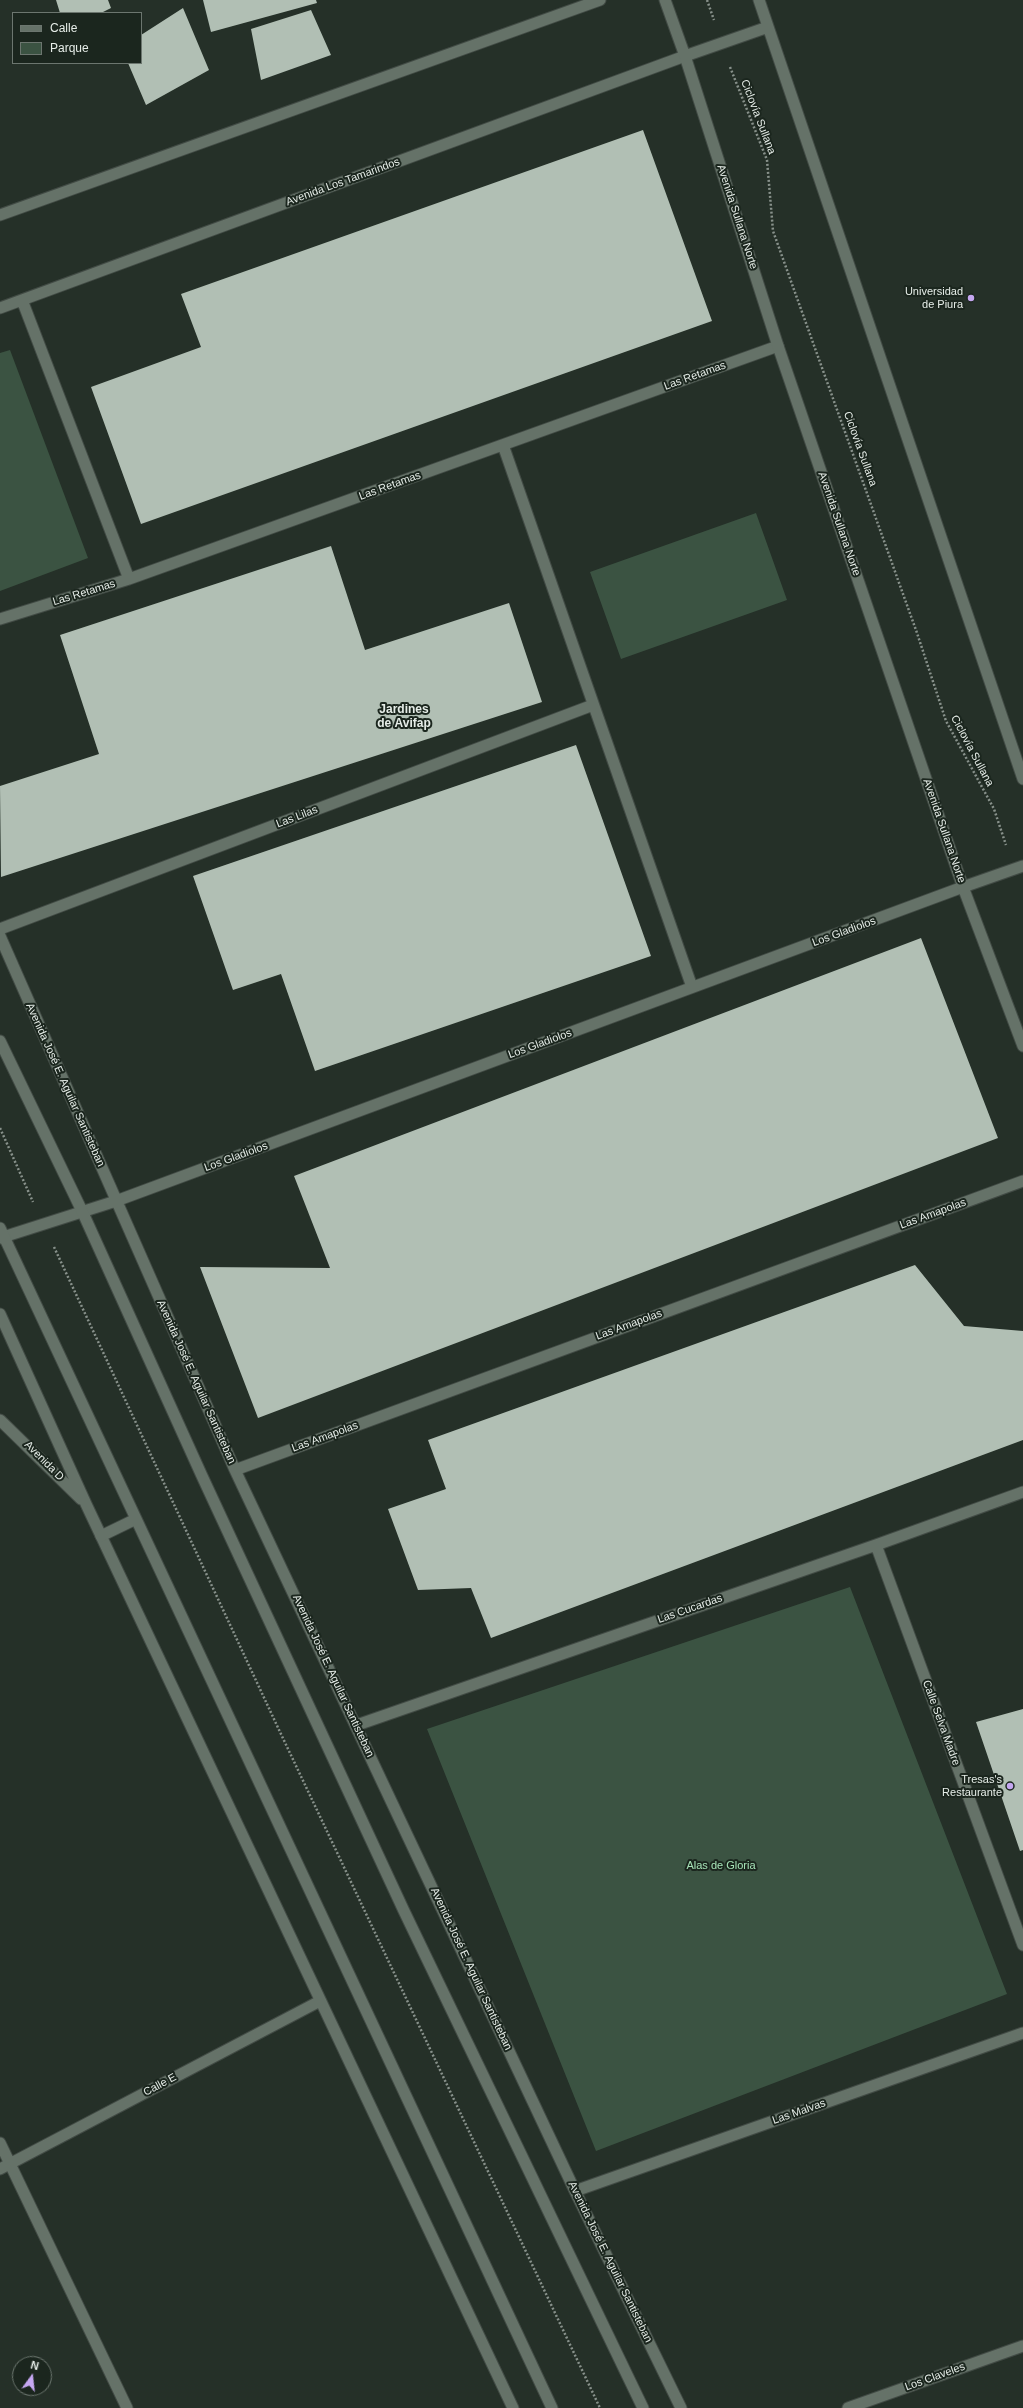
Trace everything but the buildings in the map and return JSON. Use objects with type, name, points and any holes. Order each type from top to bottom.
[{"type":"street","points":[[0,215],[600,0]]},
{"type":"street","name":"Avenida Sullana Norte","points":[[665,0],[685,56],[778,346],[963,887],[1023,1046]]},
{"type":"street","points":[[759,0],[1023,779]]},
{"type":"street","name":"Avenida Los Tamarindos","points":[[0,308],[685,56],[768,27]]},
{"type":"street","points":[[22,300],[129,579]]},
{"type":"street","name":"Las Retamas","points":[[0,619],[129,579],[778,346]]},
{"type":"street","points":[[503,445],[692,987]]},
{"type":"street","name":"Las Lilas","points":[[0,929],[593,705]]},
{"type":"street","points":[[139,1193],[1019,867]]},
{"type":"street","name":"Los Gladiolos","points":[[84,1213],[963,887]]},
{"type":"street","name":"Avenida José E. Aguilar Santisteban","points":[[0,936],[235,1470],[575,2191],[681,2408]]},
{"type":"street","points":[[0,1041],[84,1213],[202,1476],[404,1911],[643,2408]]},
{"type":"street","name":"Las Amapolas","points":[[235,1470],[1023,1181]]},
{"type":"street","points":[[84,1213],[1,1234],[552,2408]]},
{"type":"street","points":[[0,1314],[101,1536],[513,2408]]},
{"type":"street","name":"Avenida D","points":[[0,1420],[86,1504]]},
{"type":"street","name":"Las Cucardas","points":[[356,1725],[876,1545],[1023,1492]]},
{"type":"street","points":[[101,1536],[136,1519]]},
{"type":"street","name":"Calle Selva Madre","points":[[876,1545],[1023,1945]]},
{"type":"street","name":"Calle E","points":[[0,2169],[320,2001]]},
{"type":"street","name":"Las Malvas","points":[[575,2191],[1023,2033]]},
{"type":"street","points":[[0,2143],[11,2163],[127,2408]]},
{"type":"street","name":"Los Claveles","points":[[848,2408],[1023,2346]]},
{"type":"path","name":"Ciclovía Sullana","points":[[707,0],[721,43],[767,160],[773,231],[917,633],[946,721],[994,809],[1019,867]]},
{"type":"path","points":[[0,1128],[24,1180]]},
{"type":"path","points":[[70,1281],[276,1725],[600,2408]]},
{"type":"green space","points":[[10,350],[88,558],[0,591],[0,353]]},
{"type":"green space","points":[[756,513],[787,600],[621,659],[590,572]]},
{"type":"green space","name":"Alas de Gloria","points":[[850,1587],[1007,1994],[596,2151],[427,1729]]},
{"type":"place","name":"Universidad de Piura","points":[[971,298]]},
{"type":"place","name":"Tresas's Restaurante","points":[[1010,1786]]},
{"type":"district","name":"Jardines de Avifap","points":[[404,717]]}]
